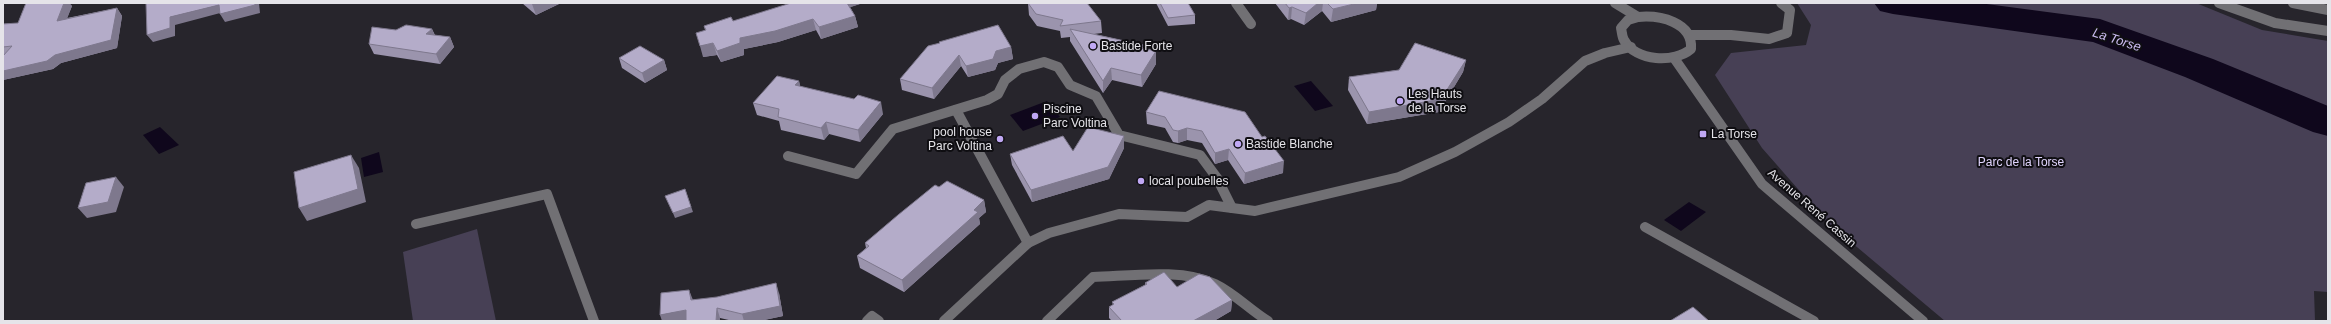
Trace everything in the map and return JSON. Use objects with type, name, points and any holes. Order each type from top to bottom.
[{"type":"street","points":[[1236,3],[1251,24]]},
{"type":"street","points":[[1615,3],[1638,17]]},
{"type":"street","points":[[1690,35],[1731,35],[1769,39],[1787,33],[1790,10],[1781,3]]},
{"type":"street","points":[[2219,3],[2275,23],[2328,31]]},
{"type":"street","points":[[2293,3],[2328,10]]},
{"type":"street","points":[[1638,17],[1656,17],[1669,20],[1684,28],[1690,35],[1693,44],[1691,50],[1684,56],[1674,58],[1651,57],[1631,48],[1621,35],[1621,28],[1628,20],[1638,17]]},
{"type":"street","points":[[944,321],[1028,243],[1068,226],[1119,214],[1187,217],[1210,205],[1255,211],[1321,197],[1399,177],[1455,152],[1508,122],[1542,99],[1585,61],[1605,53],[1631,48]]},
{"type":"street","name":"Avenue René Cassin","points":[[1674,58],[1762,184],[1923,321]]},
{"type":"street","points":[[788,156],[856,174],[893,129],[956,110],[998,94],[1005,80],[1019,69],[1044,62],[1058,67],[1070,85],[1096,96],[1119,135],[1200,154],[1217,178],[1232,208]]},
{"type":"street","points":[[956,110],[1028,243]]},
{"type":"street","points":[[416,224],[547,194],[594,321]]},
{"type":"street","points":[[1645,227],[1814,321]]},
{"type":"street","points":[[1047,321],[1093,277],[1148,275],[1202,279],[1215,284],[1268,321]]},
{"type":"street","points":[[867,321],[872,316],[879,321]]},
{"type":"green space","name":"Parc de la Torse","points":[[1797,3],[2196,3],[2262,30],[2328,41],[2328,292],[2314,291],[2315,321],[1945,321],[1826,221],[1762,148],[1715,75],[1731,53],[1806,45],[1811,25]]},
{"type":"green space","points":[[477,229],[496,321],[413,321],[403,252]]},
{"type":"shaded area","points":[[1311,81],[1333,106],[1315,111],[1294,86]]},
{"type":"shaded area","name":"Piscine Parc Voltina","points":[[1047,101],[1060,117],[1023,131],[1010,115]]},
{"type":"shaded area","points":[[160,127],[179,145],[159,154],[143,135]]},
{"type":"shaded area","points":[[379,152],[383,172],[364,177],[361,158]]},
{"type":"shaded area","points":[[1689,202],[1706,212],[1681,231],[1664,220]]},
{"type":"building","points":[[26,3],[64,3],[57,21],[117,8],[111,40],[55,55],[47,61],[3,71],[3,56],[12,46],[3,47],[3,24],[18,23]]},
{"type":"building","points":[[146,3],[255,3],[255,5],[220,14],[219,5],[170,17],[170,28],[147,35]]},
{"type":"building","points":[[791,3],[847,3],[855,16],[819,27],[813,19],[775,31],[740,38],[740,43],[717,51],[713,43],[700,46],[696,33],[706,30],[704,26],[731,17],[733,21]]},
{"type":"building","points":[[1028,3],[1087,3],[1101,21],[1060,26],[1063,20],[1036,14]]},
{"type":"building","points":[[1160,3],[1188,3],[1195,15],[1168,18]]},
{"type":"building","points":[[1285,3],[1318,3],[1306,13],[1292,7],[1289,8]]},
{"type":"building","points":[[1327,3],[1358,3],[1333,9]]},
{"type":"building","points":[[406,25],[432,29],[426,34],[450,37],[436,54],[369,44],[372,27],[396,30]]},
{"type":"building","points":[[998,25],[1011,47],[996,51],[993,59],[966,66],[959,55],[932,88],[900,79],[928,46]]},
{"type":"building","points":[[1070,29],[1143,45],[1141,48],[1156,51],[1141,75],[1111,68],[1103,81]]},
{"type":"building","name":"Les Hauts de la Torse","points":[[1415,43],[1466,60],[1441,99],[1369,112],[1349,77],[1399,70]]},
{"type":"building","points":[[640,46],[664,60],[642,73],[619,58]]},
{"type":"building","points":[[777,76],[799,81],[795,85],[854,99],[858,95],[881,102],[858,130],[826,122],[821,128],[778,117],[779,109],[753,103]]},
{"type":"building","points":[[1159,91],[1245,112],[1262,137],[1265,136],[1284,161],[1245,173],[1229,149],[1215,153],[1202,131],[1187,128],[1178,131],[1173,130],[1165,117],[1146,112]]},
{"type":"building","points":[[1088,127],[1124,136],[1108,167],[1031,190],[1010,154],[1063,136],[1073,151]]},
{"type":"building","points":[[351,155],[358,189],[299,208],[294,172]]},
{"type":"building","points":[[116,177],[108,202],[78,208],[86,183]]},
{"type":"building","points":[[947,181],[984,200],[974,210],[978,212],[902,280],[857,256],[869,246],[865,243],[898,215],[935,185],[939,187]]},
{"type":"building","points":[[685,189],[691,207],[673,213],[665,196]]},
{"type":"building","points":[[1164,272],[1177,287],[1199,274],[1210,277],[1232,300],[1193,321],[1122,321],[1109,307],[1114,304],[1112,302],[1147,284],[1145,283]]},
{"type":"building","points":[[776,283],[780,306],[742,314],[717,308],[716,321],[686,321],[686,310],[660,315],[661,293],[689,290],[691,300],[717,297]]},
{"type":"building","points":[[1693,307],[1709,321],[1670,321]]},
{"type":"waterway","name":"La Torse","points":[[1893,3],[2100,31],[2199,68],[2328,122]]},
{"type":"place","name":"Bastide Forte","points":[[1093,46]]},
{"type":"place","name":"Les Hauts de la Torse","points":[[1400,101]]},
{"type":"place","name":"Piscine Parc Voltina","points":[[1035,116]]},
{"type":"place","name":"La Torse","points":[[1703,134]]},
{"type":"place","name":"pool house Parc Voltina","points":[[1000,139]]},
{"type":"place","name":"Bastide Blanche","points":[[1238,144]]},
{"type":"place","name":"local poubelles","points":[[1141,181]]}]
